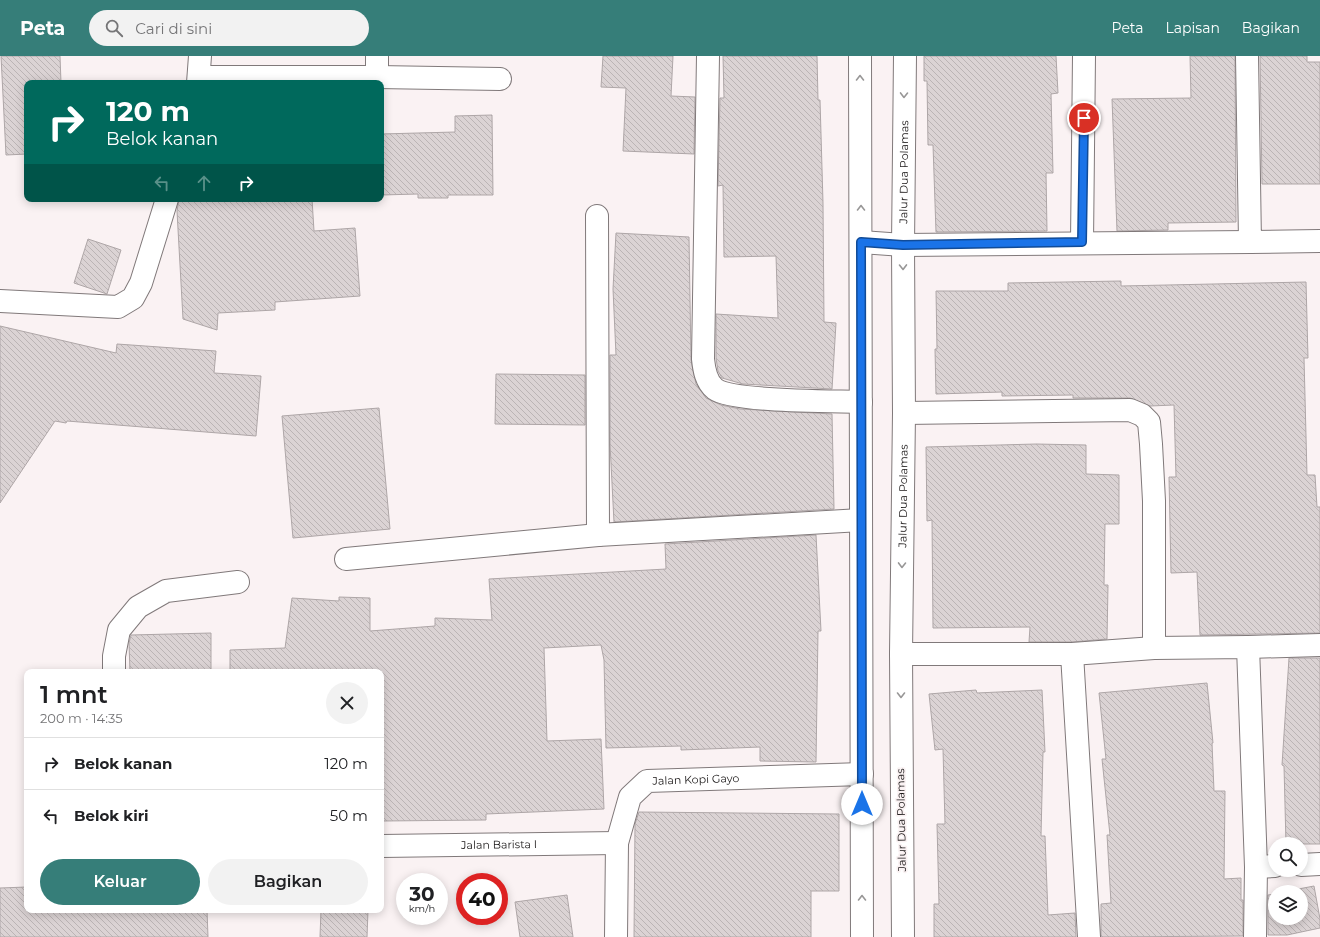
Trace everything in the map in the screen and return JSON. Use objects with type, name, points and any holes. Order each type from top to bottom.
[{"type":"street","points":[[377,56],[377,78]]},
{"type":"street","points":[[708,56],[702,359],[709,382],[716,389],[726,394],[748,398],[861,402]]},
{"type":"street","points":[[860,56],[862,937]]},
{"type":"street","name":"Jalur Dua Polamas","points":[[903,937],[901,654],[904,412],[903,245],[905,56]]},
{"type":"street","points":[[1082,242],[1084,56]]},
{"type":"street","points":[[1247,56],[1250,242]]},
{"type":"street","points":[[199,72],[377,78],[500,79]]},
{"type":"street","points":[[0,301],[118,307],[133,298],[141,283],[166,202]]},
{"type":"street","points":[[597,216],[598,535]]},
{"type":"street","points":[[861,242],[903,245],[1082,242],[1320,241]]},
{"type":"street","points":[[904,412],[1130,410],[1142,415],[1149,422],[1154,501],[1154,648]]},
{"type":"street","points":[[346,559],[598,535],[861,520]]},
{"type":"street","points":[[114,669],[114,656],[119,630],[138,607],[166,591],[238,582]]},
{"type":"street","points":[[901,654],[1072,654],[1154,648],[1320,645]]},
{"type":"street","points":[[1248,646],[1265,866],[1255,937]]},
{"type":"street","points":[[1072,654],[1089,937]]},
{"type":"street","name":"Jalan Kopi Gayo","points":[[616,937],[616,843],[630,797],[647,781],[862,774]]},
{"type":"street","name":"Jalan Barista I","points":[[384,846],[616,843]]},
{"type":"street","points":[[1308,865],[1320,864]]},
{"type":"building","points":[[1,56],[60,56],[61,80],[24,80],[24,154],[6,155]]},
{"type":"building","points":[[603,56],[673,56],[671,96],[695,97],[694,154],[623,151],[626,88],[601,87]]},
{"type":"building","points":[[723,56],[817,56],[818,100],[820,100],[823,203],[824,322],[836,323],[832,389],[743,384],[722,378],[718,371],[716,358],[716,314],[778,318],[776,256],[724,257],[723,185],[718,186],[720,98],[724,98]]},
{"type":"building","points":[[924,56],[1056,56],[1058,93],[1051,94],[1053,173],[1046,173],[1047,231],[936,232],[933,145],[928,145],[927,81],[924,81]]},
{"type":"building","points":[[1190,56],[1235,56],[1236,222],[1168,223],[1168,230],[1117,231],[1112,99],[1191,98]]},
{"type":"building","points":[[1260,56],[1307,56],[1307,62],[1320,62],[1320,184],[1262,184]]},
{"type":"building","points":[[492,115],[493,195],[448,195],[448,198],[418,198],[418,194],[384,195],[384,134],[455,132],[455,116]]},
{"type":"building","points":[[178,202],[312,202],[314,231],[355,228],[360,296],[275,302],[275,310],[218,313],[217,330],[183,319],[177,211]]},
{"type":"building","points":[[616,233],[689,237],[691,360],[696,384],[706,398],[721,405],[740,409],[832,414],[834,509],[614,522],[610,444],[610,355],[616,355],[613,289]]},
{"type":"building","points":[[88,239],[121,250],[107,294],[74,283]]},
{"type":"building","points":[[1121,281],[1121,286],[1306,282],[1308,358],[1304,358],[1307,475],[1315,475],[1317,507],[1320,507],[1320,633],[1200,635],[1197,572],[1171,573],[1169,477],[1176,477],[1174,405],[1150,406],[1130,398],[1073,398],[1073,395],[1002,396],[1002,392],[936,394],[936,291],[1008,291],[1008,283]]},
{"type":"building","points":[[0,326],[116,353],[117,344],[216,351],[214,373],[261,376],[256,436],[55,421],[0,503]]},
{"type":"building","points":[[496,374],[585,375],[585,425],[495,424]]},
{"type":"building","points":[[379,408],[390,529],[293,538],[282,416]]},
{"type":"building","points":[[1036,444],[1086,445],[1086,474],[1119,475],[1119,524],[1105,524],[1104,585],[1108,585],[1107,639],[1072,642],[1029,642],[1030,627],[933,628],[932,520],[927,521],[926,447]]},
{"type":"building","points":[[816,535],[821,631],[818,631],[816,762],[760,761],[760,747],[681,750],[681,746],[606,748],[604,660],[601,645],[544,648],[547,741],[601,739],[604,809],[486,814],[486,820],[384,821],[384,669],[230,669],[230,650],[285,648],[292,598],[339,601],[339,597],[370,598],[370,631],[435,626],[435,618],[492,620],[489,579],[666,569],[665,544]]},
{"type":"building","points":[[211,633],[211,669],[130,669],[129,643],[131,635]]},
{"type":"building","points":[[1289,658],[1320,658],[1320,844],[1308,844],[1308,837],[1286,837],[1284,766],[1282,765]]},
{"type":"building","points":[[1207,683],[1213,743],[1214,791],[1225,791],[1224,879],[1241,878],[1241,900],[1243,900],[1243,936],[1101,937],[1101,904],[1111,903],[1107,835],[1110,835],[1102,759],[1106,759],[1099,693]]},
{"type":"building","points":[[976,690],[977,693],[1042,690],[1045,752],[1043,752],[1041,836],[1045,836],[1048,915],[1075,913],[1076,937],[934,937],[934,904],[939,904],[937,824],[945,824],[943,749],[935,750],[929,694]]},
{"type":"building","points":[[639,812],[839,814],[839,891],[811,891],[811,937],[634,937],[635,824]]},
{"type":"building","points":[[1314,886],[1320,919],[1320,928],[1287,935],[1268,935],[1268,925],[1308,925],[1308,887]]},
{"type":"building","points":[[24,887],[24,913],[207,913],[208,937],[0,937],[0,888]]},
{"type":"building","points":[[567,895],[573,937],[520,937],[515,902]]},
{"type":"building","points":[[321,913],[368,913],[367,937],[320,937]]},
{"type":"route","points":[[862,804],[861,242],[903,245],[1082,242],[1084,118]]}]
